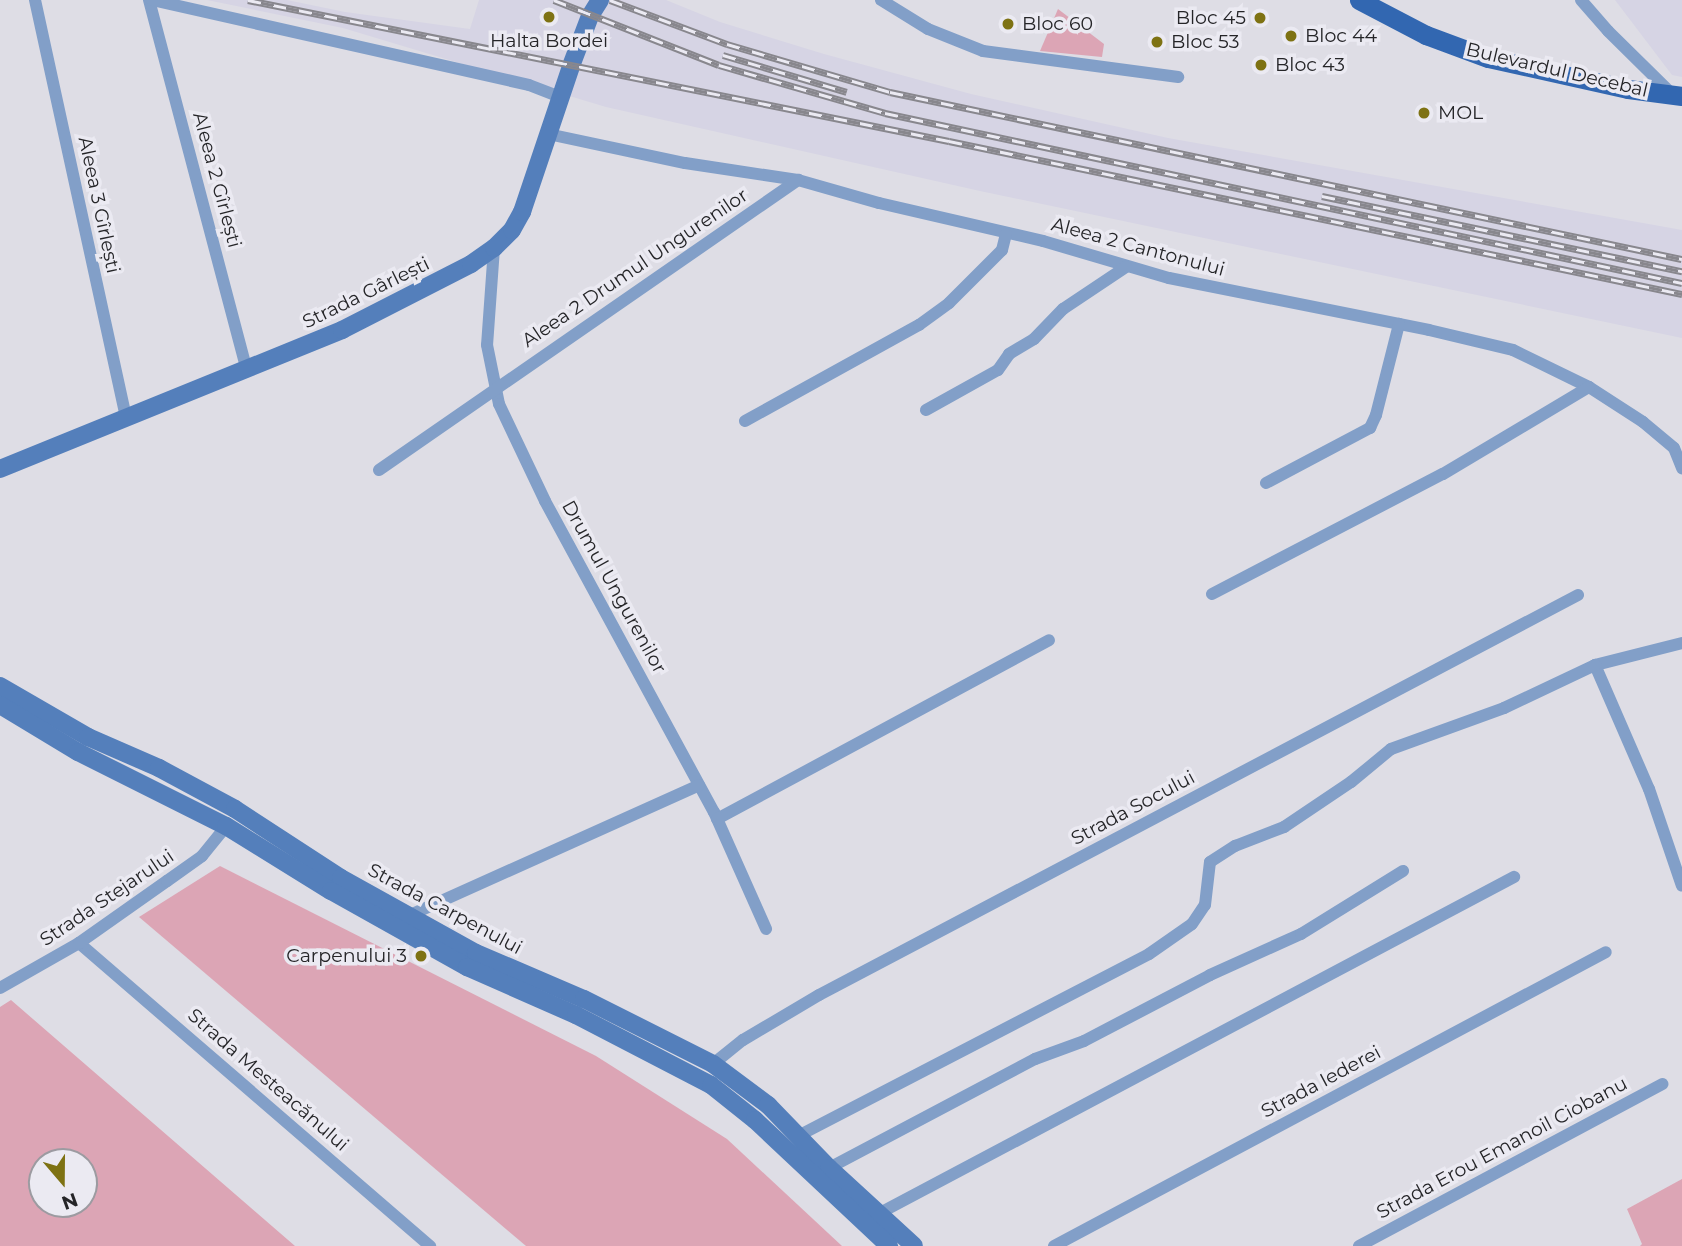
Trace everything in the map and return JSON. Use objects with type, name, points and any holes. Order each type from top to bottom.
[{"type":"main road","name":"Bulevardul Decebal","points":[[1359,0],[1426,35],[1488,58],[1628,89],[1677,96]]},
{"type":"street","name":"Aleea 3 Gîrlești","points":[[35,0],[126,419]]},
{"type":"street","points":[[150,0],[530,85],[560,97]]},
{"type":"street","name":"Aleea 2 Gîrlești","points":[[150,0],[247,370]]},
{"type":"street","name":"Strada Gârlești","points":[[0,469],[342,330],[471,264],[494,248],[512,230],[522,212],[560,97],[590,16],[600,0]]},
{"type":"street","points":[[881,0],[928,29],[983,51],[1178,78]]},
{"type":"street","points":[[1581,0],[1608,31],[1677,96]]},
{"type":"street","name":"Aleea 2 Cantonului","points":[[548,134],[685,163],[798,180],[1126,267],[1513,350],[1589,387],[1663,437],[1674,449],[1682,468]]},
{"type":"street","name":"Aleea 2 Drumul Ungurenilor","points":[[379,470],[798,180]]},
{"type":"street","points":[[745,421],[919,325],[949,303],[1002,250],[1006,234]]},
{"type":"street","name":"Drumul Ungurenilor","points":[[494,248],[487,345],[494,388],[519,449],[545,501],[717,819],[766,929]]},
{"type":"street","points":[[926,410],[998,370],[1009,354],[1034,339],[1063,309],[1126,267]]},
{"type":"street","points":[[1266,482],[1370,428],[1376,415],[1399,324]]},
{"type":"street","points":[[1212,594],[1443,474],[1589,387]]},
{"type":"street","name":"Strada Socului","points":[[713,1064],[743,1040],[819,995],[1577,595]]},
{"type":"street","points":[[717,819],[1049,640]]},
{"type":"street","points":[[798,1136],[1149,954],[1192,924],[1205,905],[1210,862],[1235,846],[1284,827],[1351,782],[1391,749],[1504,708],[1595,665],[1682,643]]},
{"type":"street","points":[[1595,665],[1649,789],[1682,886]]},
{"type":"street","name":"Strada Carpenului","points":[[0,687],[88,737],[159,768],[234,809],[341,878],[476,953],[584,999],[713,1064],[768,1105],[829,1168],[914,1246]]},
{"type":"street","name":"Strada Carpenului","points":[[0,705],[78,752],[226,826],[331,891],[467,967],[576,1015],[711,1085],[764,1128],[889,1246]]},
{"type":"street","points":[[408,915],[699,785]]},
{"type":"street","name":"Strada Stejarului","points":[[0,988],[79,943],[202,856],[226,826]]},
{"type":"street","points":[[829,1168],[1035,1059],[1084,1041],[1210,975],[1301,934],[1403,871]]},
{"type":"street","points":[[878,1214],[1514,877]]},
{"type":"street","name":"Strada Mesteacănului","points":[[79,943],[430,1246]]},
{"type":"street","name":"Strada Iederei","points":[[1055,1246],[1606,952]]},
{"type":"street","name":"Strada Erou Emanoil Ciobanu","points":[[1359,1246],[1663,1084]]},
{"type":"shaded area","points":[[207,0],[287,0],[345,12],[470,29],[479,0],[666,0],[720,22],[971,94],[1168,138],[1682,230],[1682,338],[980,191],[606,107],[343,28]]},
{"type":"shaded area","points":[[1615,0],[1682,0],[1682,77],[1672,75]]},
{"type":"shaded area","points":[[1058,9],[1104,44],[1102,57],[1040,51]]},
{"type":"shaded area","points":[[220,866],[596,1056],[727,1139],[842,1246],[526,1246],[139,917]]},
{"type":"shaded area","points":[[11,1000],[295,1246],[0,1246],[0,1007]]},
{"type":"shaded area","points":[[1682,1179],[1682,1246],[1640,1246],[1642,1244],[1627,1209]]},
{"type":"railway","points":[[248,0],[949,141],[1682,294]]},
{"type":"railway","points":[[554,0],[719,65],[885,113],[1682,283]]},
{"type":"railway","points":[[610,0],[727,44],[890,92],[1682,259]]},
{"type":"railway","points":[[723,55],[847,92]]},
{"type":"railway","points":[[1322,196],[1682,271]]},
{"type":"place","name":"Halta Bordei","points":[[549,17]]},
{"type":"place","name":"Bloc 45","points":[[1260,18]]},
{"type":"place","name":"Bloc 60","points":[[1008,24]]},
{"type":"place","name":"Bloc 44","points":[[1291,36]]},
{"type":"place","name":"Bloc 53","points":[[1157,42]]},
{"type":"place","name":"Bloc 43","points":[[1261,65]]},
{"type":"place","name":"MOL","points":[[1424,113]]},
{"type":"place","name":"Carpenului 3","points":[[421,956]]}]
